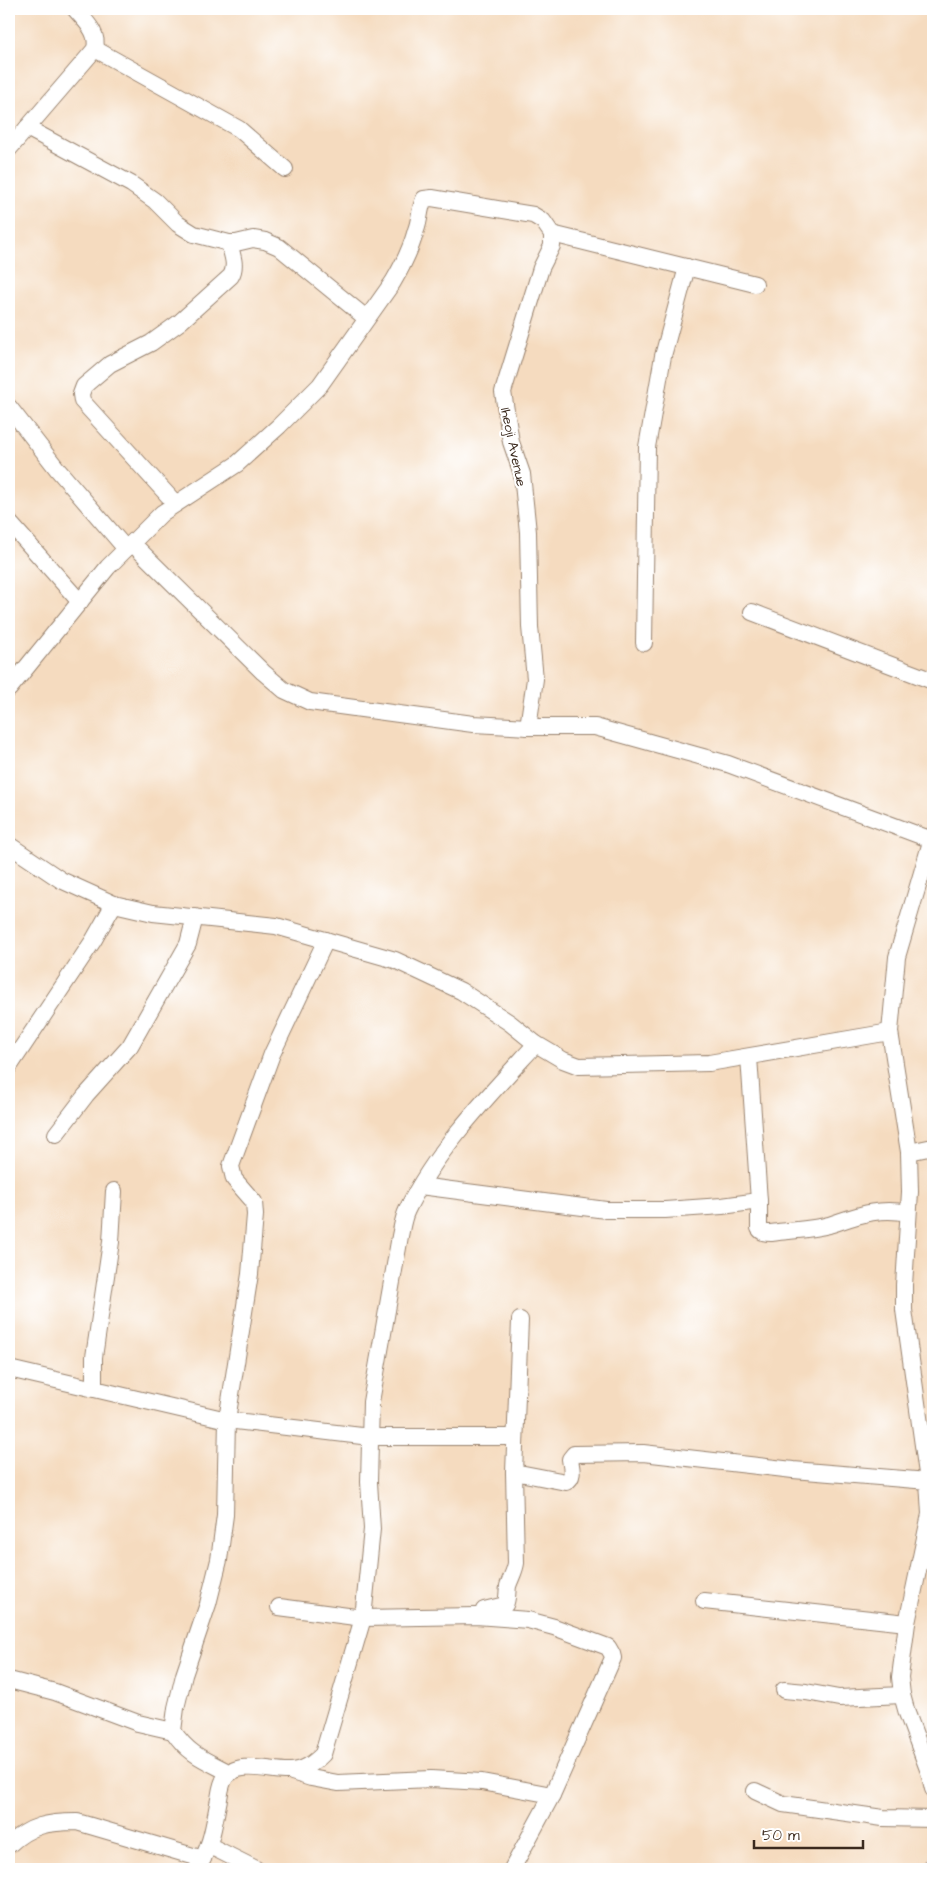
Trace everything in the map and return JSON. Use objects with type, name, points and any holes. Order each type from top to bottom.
[{"type":"street","points":[[9,149],[95,49],[97,41],[95,33],[75,9]]},
{"type":"street","points":[[95,49],[239,129],[285,170]]},
{"type":"street","points":[[27,128],[131,184],[154,201],[178,224],[194,234],[236,244],[253,239],[266,241],[279,248],[366,318]]},
{"type":"street","points":[[9,689],[108,567],[162,513],[237,464],[320,385],[393,282],[402,266],[417,228],[420,208],[424,199],[432,198],[533,215],[542,221],[552,234],[755,284]]},
{"type":"street","name":"Iheoji Avenue","points":[[528,727],[535,679],[530,627],[528,532],[522,474],[511,442],[503,392],[541,268],[552,246],[552,234]]},
{"type":"street","points":[[175,503],[82,401],[81,394],[84,386],[110,364],[151,343],[180,322],[231,276],[234,270],[234,263],[229,243]]},
{"type":"street","points":[[644,644],[647,447],[663,356],[688,267]]},
{"type":"street","points":[[9,406],[58,470],[129,546],[284,690],[310,702],[473,724],[528,727],[595,727],[728,764],[932,838],[897,956],[890,1032],[909,1152],[910,1172],[904,1310],[928,1481],[930,1514],[907,1623],[900,1677],[902,1695],[933,1789]]},
{"type":"street","points":[[9,522],[80,602]]},
{"type":"street","points":[[752,612],[933,681]]},
{"type":"street","points":[[9,845],[61,880],[114,904],[153,913],[276,926],[395,960],[461,991],[510,1023],[536,1044],[563,1060],[579,1066],[709,1063],[890,1032]]},
{"type":"street","points":[[9,1067],[93,941],[114,904]]},
{"type":"street","points":[[56,1134],[86,1095],[130,1046],[188,944],[195,917]]},
{"type":"street","points":[[230,1773],[196,1756],[181,1744],[173,1731],[184,1675],[208,1604],[219,1560],[225,1515],[227,1420],[250,1274],[255,1215],[254,1202],[234,1179],[231,1166],[272,1054],[326,940]]},
{"type":"street","points":[[292,1772],[312,1765],[323,1754],[363,1618],[372,1529],[369,1482],[371,1402],[400,1236],[406,1212],[420,1186],[463,1126],[536,1044]]},
{"type":"street","points":[[749,1057],[759,1201],[759,1228],[764,1233],[828,1225],[850,1217],[878,1211],[908,1213]]},
{"type":"street","points":[[909,1152],[933,1148]]},
{"type":"street","points":[[420,1186],[606,1210],[665,1210],[759,1201]]},
{"type":"street","points":[[94,1389],[94,1358],[111,1242],[114,1191]]},
{"type":"street","points":[[476,1616],[486,1608],[505,1606],[508,1587],[515,1570],[514,1472],[520,1320]]},
{"type":"street","points":[[9,1369],[227,1420],[370,1437],[516,1437]]},
{"type":"street","points":[[514,1472],[566,1482],[572,1476],[570,1459],[574,1454],[643,1453],[793,1470],[928,1481]]},
{"type":"street","points":[[704,1601],[907,1623]]},
{"type":"street","points":[[278,1607],[363,1618],[476,1616],[528,1620],[604,1645],[611,1651],[613,1658],[552,1795],[512,1869]]},
{"type":"street","points":[[9,1680],[55,1692],[138,1723],[173,1731]]},
{"type":"street","points":[[784,1690],[839,1698],[902,1695]]},
{"type":"street","points":[[203,1858],[222,1783],[230,1773],[238,1769],[255,1768],[292,1772],[338,1783],[431,1779],[482,1782],[552,1795]]},
{"type":"street","points":[[755,1791],[783,1804],[883,1818],[933,1819]]},
{"type":"street","points":[[9,1845],[18,1836],[40,1825],[55,1822],[77,1822],[203,1858],[256,1869]]},
{"type":"street","points":[[931,1869],[933,1864]]}]
